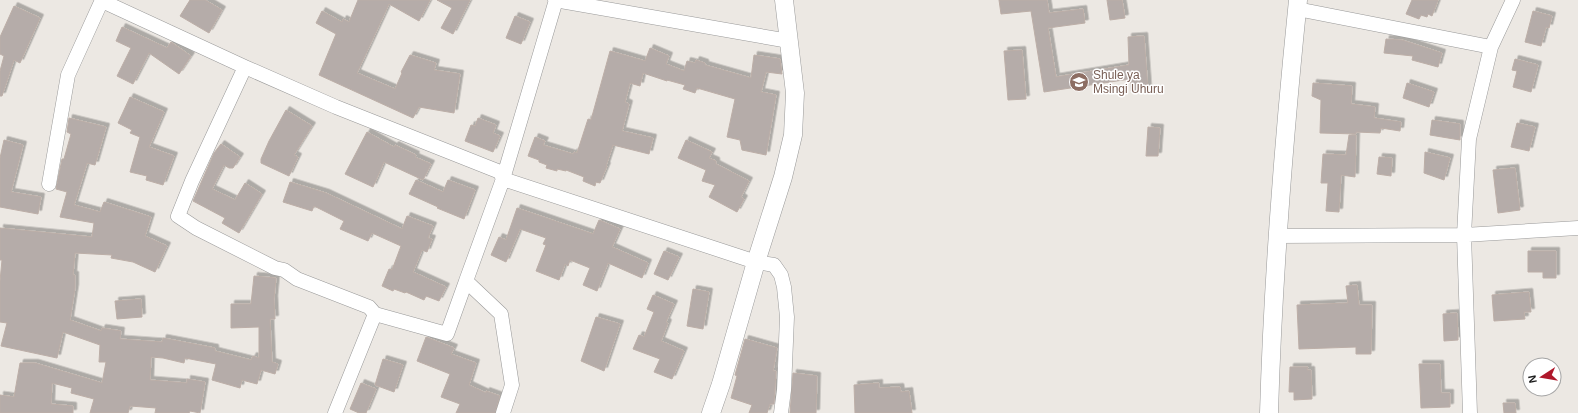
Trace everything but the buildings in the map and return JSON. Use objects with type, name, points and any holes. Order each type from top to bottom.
[{"type":"street","points":[[49,184],[68,75],[102,0],[245,67],[336,107],[500,172],[503,179],[756,262],[774,265],[781,276],[784,287],[787,317],[784,390],[781,413]]},
{"type":"street","points":[[245,67],[192,181],[178,216],[196,228],[276,268],[284,270],[297,279],[369,307],[375,314],[447,334],[503,179],[555,0],[789,41]]},
{"type":"street","points":[[711,413],[783,177],[793,135],[795,93],[784,0]]},
{"type":"street","points":[[1470,413],[1464,235],[1469,139],[1491,47],[1513,0]]},
{"type":"street","points":[[1269,413],[1271,341],[1278,236],[1298,5],[1491,47]]},
{"type":"street","points":[[1278,236],[1464,235],[1578,228]]},
{"type":"street","points":[[466,281],[501,314],[512,385],[503,413]]},
{"type":"street","points":[[335,413],[375,314]]},
{"type":"place","name":"Shule ya Msingi Uhuru","points":[[1079,82]]}]
